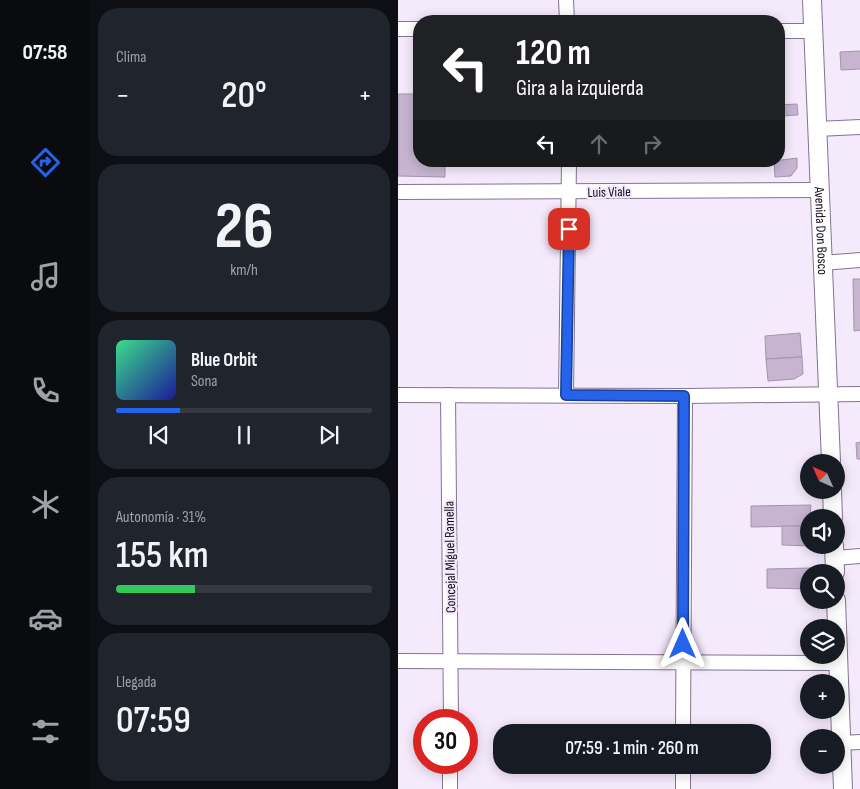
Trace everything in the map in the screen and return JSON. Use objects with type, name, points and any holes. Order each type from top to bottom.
[{"type":"main road","name":"Avenida Don Bosco","points":[[812,0],[831,454]]},
{"type":"main road","points":[[838,664],[841,729]]},
{"type":"main road","points":[[843,774],[843,789]]},
{"type":"street","points":[[566,0],[567,15]]},
{"type":"street","points":[[398,29],[413,28]]},
{"type":"street","points":[[785,31],[814,32]]},
{"type":"street","points":[[817,129],[860,127]]},
{"type":"street","points":[[566,395],[569,167]]},
{"type":"street","name":"Luis Viale","points":[[398,192],[819,190]]},
{"type":"street","points":[[822,263],[860,260]]},
{"type":"street","points":[[398,395],[828,396],[860,394]]},
{"type":"street","name":"Concejal Miguel Ramella","points":[[448,395],[450,709]]},
{"type":"street","points":[[683,724],[684,396]]},
{"type":"street","points":[[835,558],[860,556]]},
{"type":"street","points":[[398,661],[800,663]]},
{"type":"street","points":[[845,743],[860,742]]},
{"type":"street","points":[[450,774],[450,789]]},
{"type":"street","points":[[683,774],[683,789]]},
{"type":"building","points":[[861,51],[861,69],[841,70],[840,52]]},
{"type":"building","points":[[398,94],[413,94],[413,167],[445,167],[445,177],[398,176]]},
{"type":"building","points":[[797,104],[798,115],[785,116],[785,105]]},
{"type":"building","points":[[797,158],[797,168],[791,176],[775,177],[774,167],[785,167],[785,160]]},
{"type":"building","points":[[853,279],[861,279],[861,330],[854,331]]},
{"type":"building","points":[[800,333],[802,357],[766,359],[765,336]]},
{"type":"building","points":[[802,357],[803,374],[794,379],[768,381],[766,359]]},
{"type":"building","points":[[861,442],[861,459],[857,459],[856,443]]},
{"type":"building","points":[[811,505],[811,509],[800,509],[800,526],[751,527],[751,506]]},
{"type":"building","points":[[782,526],[800,526],[800,546],[782,545]]},
{"type":"building","points":[[800,568],[800,589],[767,588],[767,569]]},
{"type":"route","points":[[569,229],[566,395],[684,396],[683,644]]}]
